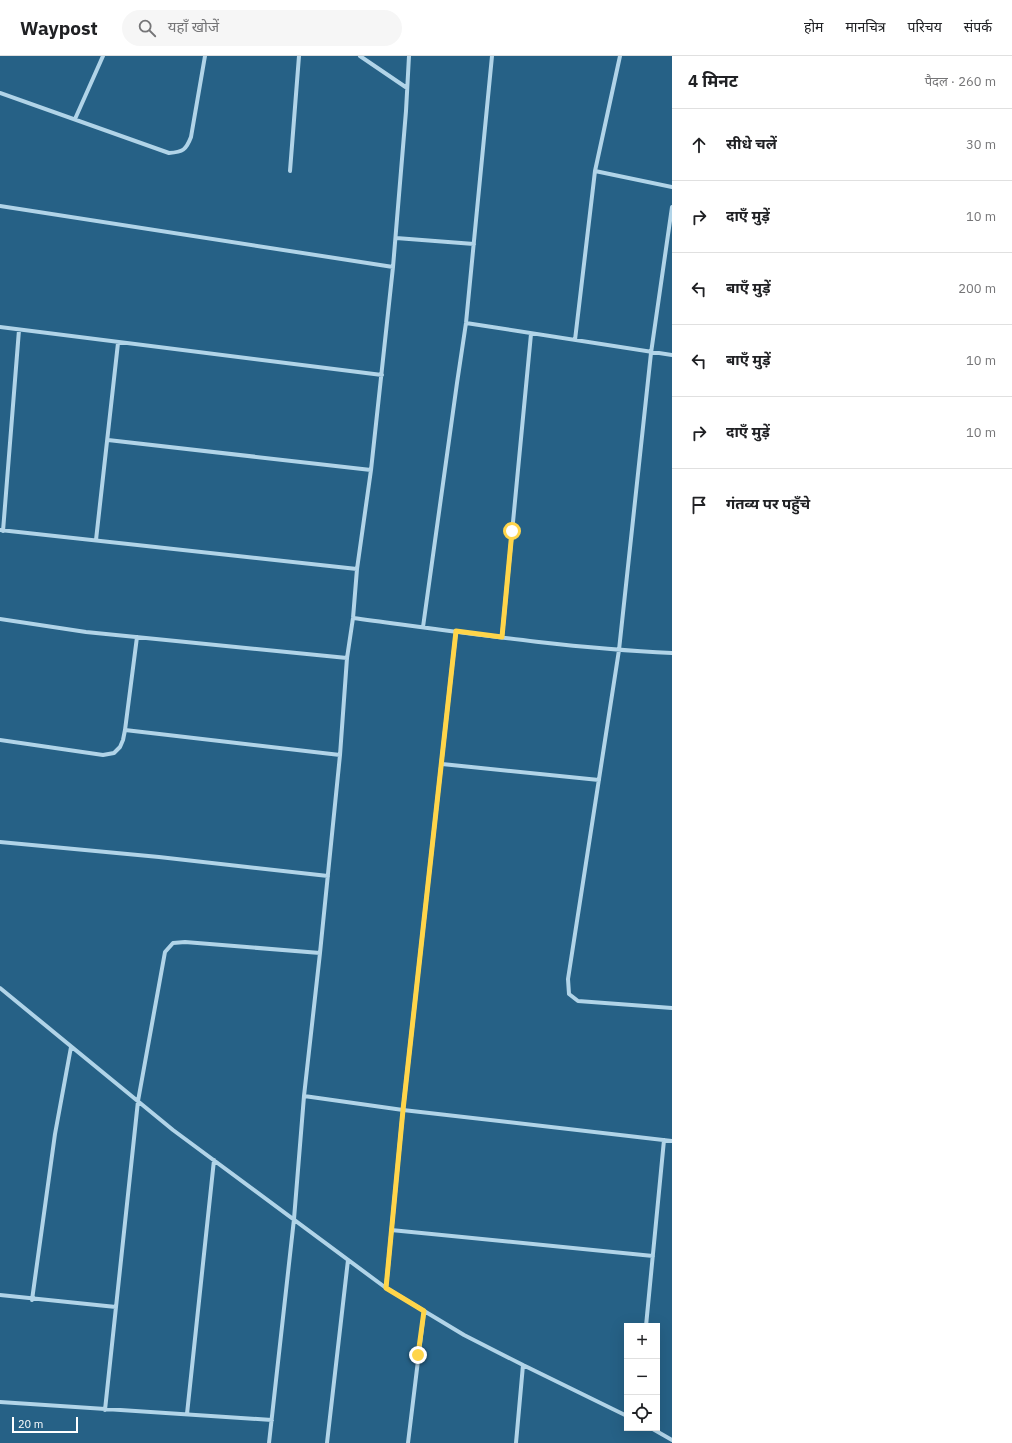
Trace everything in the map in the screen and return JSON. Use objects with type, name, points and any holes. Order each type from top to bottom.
[{"type":"street","points":[[75,119],[103,56]]},
{"type":"street","points":[[0,93],[169,153],[179,152],[187,147],[191,137],[205,56]]},
{"type":"street","points":[[290,171],[299,56]]},
{"type":"street","points":[[360,56],[407,88]]},
{"type":"street","points":[[269,1443],[294,1219],[304,1096],[340,755],[347,658],[353,618],[357,569],[371,470],[394,268],[409,56]]},
{"type":"street","points":[[423,627],[466,323],[492,56]]},
{"type":"street","points":[[575,340],[595,171],[620,56]]},
{"type":"street","points":[[595,171],[672,187]]},
{"type":"street","points":[[0,206],[394,268]]},
{"type":"street","points":[[672,207],[651,353],[619,650],[568,979],[568,994],[578,1001],[672,1008]]},
{"type":"street","points":[[396,238],[474,244]]},
{"type":"street","points":[[466,323],[651,353],[672,355]]},
{"type":"street","points":[[0,328],[382,375]]},
{"type":"street","points":[[19,330],[1,530],[357,569]]},
{"type":"street","points":[[502,637],[531,334]]},
{"type":"street","points":[[96,540],[118,343]]},
{"type":"street","points":[[108,440],[371,470]]},
{"type":"street","points":[[0,618],[86,632],[347,658]]},
{"type":"street","points":[[353,618],[619,650],[672,653]]},
{"type":"street","points":[[386,1288],[403,1110],[456,631]]},
{"type":"street","points":[[0,740],[103,755],[114,753],[120,747],[125,730],[137,637]]},
{"type":"street","points":[[125,730],[340,755]]},
{"type":"street","points":[[442,764],[599,780]]},
{"type":"street","points":[[0,842],[159,857],[328,876]]},
{"type":"street","points":[[105,1410],[138,1101],[165,952],[173,943],[185,942],[320,953]]},
{"type":"street","points":[[0,988],[173,1130],[386,1288],[464,1335],[624,1415]]},
{"type":"street","points":[[32,1300],[55,1134],[71,1046]]},
{"type":"street","points":[[304,1096],[403,1110],[672,1141]]},
{"type":"street","points":[[646,1323],[664,1140]]},
{"type":"street","points":[[187,1414],[214,1160]]},
{"type":"street","points":[[391,1230],[653,1256]]},
{"type":"street","points":[[328,1443],[348,1260]]},
{"type":"street","points":[[0,1295],[32,1300],[116,1307]]},
{"type":"street","points":[[408,1443],[424,1311]]},
{"type":"street","points":[[516,1443],[523,1365]]},
{"type":"street","points":[[0,1402],[272,1420]]},
{"type":"street","points":[[656,1431],[672,1440]]},
{"type":"route","points":[[418,1355],[424,1311],[386,1288],[403,1110],[456,631],[502,637],[512,531]]}]
